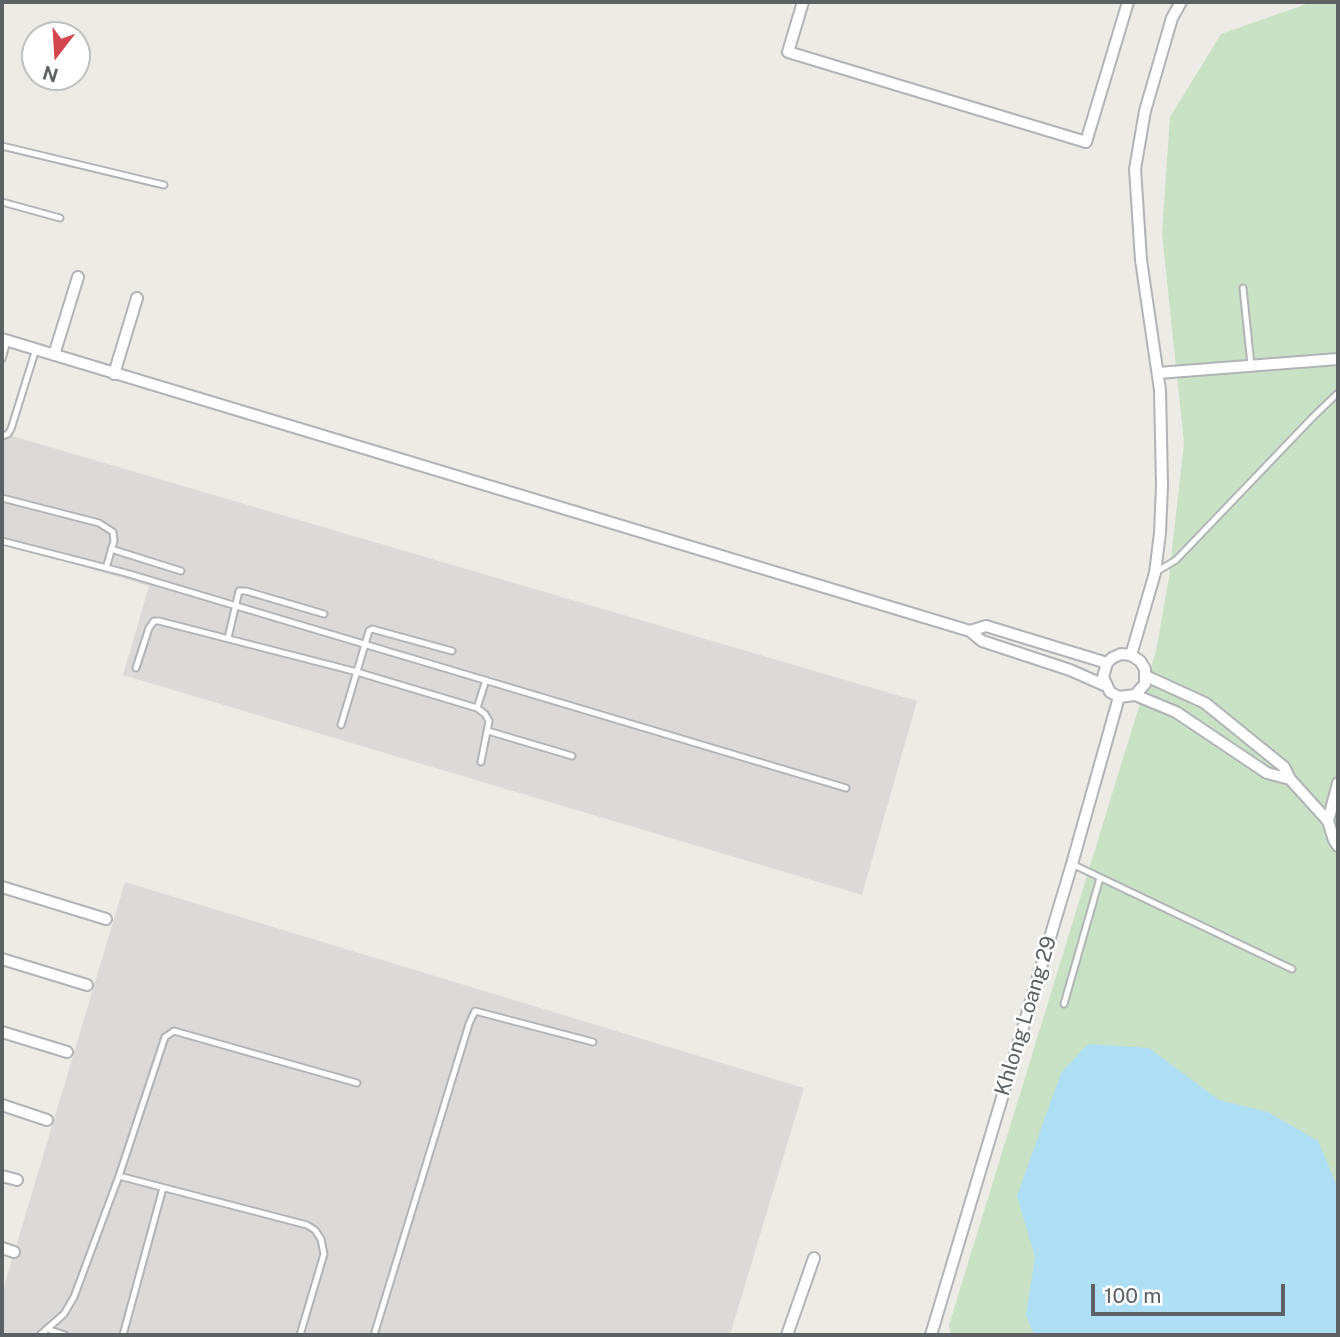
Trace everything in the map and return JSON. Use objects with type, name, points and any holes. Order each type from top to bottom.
[{"type":"street","points":[[803,2],[788,52],[1086,142],[1128,2]]},
{"type":"street","points":[[1131,656],[1155,572],[1162,485],[1160,390],[1141,260],[1135,169],[1145,111],[1172,18],[1181,2]]},
{"type":"street","points":[[54,355],[78,277]]},
{"type":"street","points":[[114,374],[137,298]]},
{"type":"street","points":[[5,340],[970,631],[982,642],[1070,670],[1104,685],[1119,697],[1135,695],[1176,712],[1267,774],[1290,779]]},
{"type":"street","points":[[1158,373],[1338,359]]},
{"type":"street","points":[[970,631],[986,626],[1107,663]]},
{"type":"street","points":[[1104,685],[1103,670],[1107,663],[1121,654],[1131,656],[1140,660],[1146,676],[1141,690],[1135,695]]},
{"type":"street","points":[[1146,676],[1205,703],[1284,767],[1290,779],[1328,821],[1338,846]]},
{"type":"street","name":"Khlong Loang 29","points":[[931,1335],[1072,864],[1119,697]]},
{"type":"street","points":[[1328,821],[1336,799],[1338,783]]},
{"type":"street","points":[[2,887],[106,919]]},
{"type":"street","points":[[2,958],[87,985]]},
{"type":"street","points":[[2,1032],[67,1052]]},
{"type":"street","points":[[2,1105],[47,1119]]},
{"type":"street","points":[[2,1176],[17,1180]]},
{"type":"street","points":[[2,1248],[14,1252]]},
{"type":"street","points":[[788,1335],[814,1258]]},
{"type":"lane","points":[[2,146],[164,185]]},
{"type":"lane","points":[[2,202],[60,218]]},
{"type":"lane","points":[[1243,288],[1251,365]]},
{"type":"lane","points":[[2,359],[5,340]]},
{"type":"lane","points":[[2,436],[12,429],[36,349]]},
{"type":"lane","points":[[1155,572],[1176,560],[1338,393]]},
{"type":"lane","points":[[2,498],[99,523],[113,532],[114,541],[106,568]]},
{"type":"lane","points":[[2,541],[234,605],[846,788]]},
{"type":"lane","points":[[111,550],[181,571]]},
{"type":"lane","points":[[228,638],[239,591],[324,614]]},
{"type":"lane","points":[[136,668],[149,628],[154,621],[357,673],[477,708],[489,721],[481,762]]},
{"type":"lane","points":[[341,725],[364,644],[372,629],[452,651]]},
{"type":"lane","points":[[477,708],[486,680]]},
{"type":"lane","points":[[488,731],[572,756]]},
{"type":"lane","points":[[1072,864],[1292,969]]},
{"type":"lane","points":[[1064,1004],[1100,878]]},
{"type":"lane","points":[[374,1335],[475,1011],[593,1042]]},
{"type":"lane","points":[[40,1335],[65,1314],[74,1297],[119,1176],[165,1037],[174,1031],[357,1083]]},
{"type":"lane","points":[[119,1176],[307,1225],[315,1230],[321,1239],[324,1254],[300,1335]]},
{"type":"lane","points":[[123,1335],[163,1188]]},
{"type":"lane","points":[[47,1329],[65,1335]]},
{"type":"shaded area","points":[[2,433],[917,701],[862,895],[123,675],[149,586],[2,543]]},
{"type":"shaded area","points":[[125,882],[804,1088],[730,1335],[2,1335],[2,1293]]},
{"type":"green space","points":[[1312,2],[1338,2],[1338,1335],[951,1335],[949,1325],[1156,651],[1169,577],[1184,443],[1162,234],[1170,117],[1221,34]]},
{"type":"water","points":[[1088,1044],[1149,1048],[1219,1100],[1268,1112],[1318,1141],[1338,1188],[1338,1335],[1034,1335],[1026,1315],[1035,1257],[1017,1196],[1061,1073]]}]
